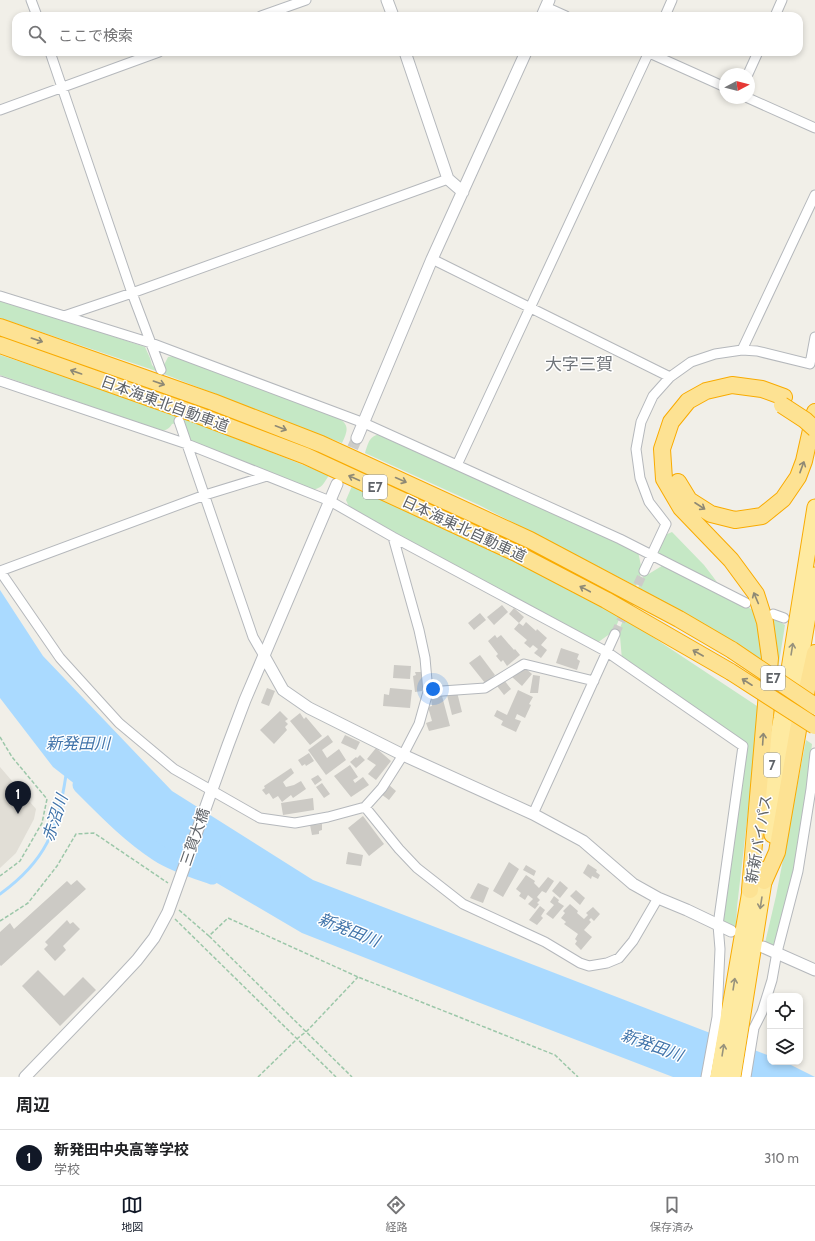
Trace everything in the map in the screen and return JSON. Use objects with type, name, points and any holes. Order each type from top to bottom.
[{"type":"highway","name":"日本海東北自動車道","points":[[0,327],[213,402],[321,444],[530,540],[679,619],[732,650],[815,706]]},
{"type":"highway","name":"日本海東北自動車道","points":[[0,345],[198,415],[320,462],[516,553],[606,600],[732,672],[812,725]]},
{"type":"highway","points":[[750,890],[770,658],[766,628],[756,594],[731,560],[681,508],[664,479],[662,449],[671,422],[688,401],[706,391],[732,385],[762,389],[783,401],[809,412],[815,418]]},
{"type":"highway","points":[[815,412],[804,461],[798,477],[783,499],[762,516],[735,520],[711,514],[689,500],[675,477],[672,449],[678,428],[694,409],[709,399],[732,394],[783,401],[805,420],[815,429]]},
{"type":"highway","name":"新新バイパス","points":[[733,1077],[735,1023],[750,890],[781,719],[815,507]]},
{"type":"highway","name":"新新バイパス","points":[[718,1077],[735,1023],[764,881],[815,575]]},
{"type":"highway","points":[[764,881],[777,852],[798,730],[815,653]]},
{"type":"street","points":[[31,0],[36,12]]},
{"type":"street","points":[[272,12],[306,0]]},
{"type":"street","points":[[387,0],[392,12]]},
{"type":"street","points":[[667,12],[672,0]]},
{"type":"street","points":[[777,12],[782,0]]},
{"type":"street","points":[[546,8],[556,12]]},
{"type":"street","points":[[51,56],[132,293],[161,370]]},
{"type":"street","points":[[0,110],[62,86],[148,56]]},
{"type":"street","points":[[406,56],[448,179],[463,192]]},
{"type":"street","points":[[357,438],[432,260],[524,56]]},
{"type":"street","points":[[457,465],[646,56]]},
{"type":"street","points":[[657,56],[719,85]]},
{"type":"street","points":[[751,68],[756,56]]},
{"type":"street","points":[[755,101],[815,128]]},
{"type":"street","points":[[64,316],[448,179]]},
{"type":"street","points":[[742,350],[815,195]]},
{"type":"street","points":[[432,260],[670,377]]},
{"type":"street","points":[[0,296],[151,343],[364,423],[620,539],[746,603]]},
{"type":"street","points":[[644,571],[666,524],[649,502],[640,478],[636,449],[641,422],[653,396],[670,377],[691,362],[715,354],[742,350],[757,351],[810,364],[815,337]]},
{"type":"street","points":[[0,381],[187,444],[330,501],[393,537],[607,652],[743,746],[718,925],[720,949],[746,1077]]},
{"type":"street","points":[[179,421],[253,637],[283,690],[309,708],[403,755],[533,814],[583,840],[633,884],[658,898],[731,932]]},
{"type":"street","points":[[267,476],[204,495],[0,571],[60,658],[119,723],[174,769],[210,795],[260,818],[295,823],[328,817],[365,807],[382,788],[403,755],[419,724],[428,692],[425,658],[422,644],[393,537]]},
{"type":"street","name":"三賀大橋","points":[[24,1077],[137,960],[154,938],[170,908],[230,737],[338,484]]},
{"type":"street","points":[[773,614],[784,618]]},
{"type":"street","points":[[533,814],[615,634]]},
{"type":"street","points":[[428,692],[485,688],[524,664],[594,681]]},
{"type":"street","points":[[706,1077],[735,1023],[762,1012],[772,980],[777,952],[798,871],[813,791],[815,753]]},
{"type":"street","points":[[365,807],[399,849],[417,868],[463,904],[546,942],[580,963],[589,966],[607,963],[619,958],[633,941],[658,898]]},
{"type":"street","points":[[763,947],[815,970]]},
{"type":"path","points":[[0,737],[12,757],[47,799],[42,823],[20,861],[0,876]]},
{"type":"path","points":[[0,921],[28,903],[57,866],[76,834],[94,833],[177,889]]},
{"type":"path","points":[[170,908],[209,936],[352,1077]]},
{"type":"path","points":[[170,908],[336,1077]]},
{"type":"path","points":[[209,936],[228,918],[358,977],[555,1055],[578,1077]]},
{"type":"path","points":[[258,1077],[298,1038],[307,1032],[358,977]]},
{"type":"shaded area","points":[[0,767],[36,809],[34,819],[16,853],[0,868]]},
{"type":"green space","points":[[0,299],[145,347],[152,365],[159,372],[0,318]]},
{"type":"green space","points":[[0,355],[112,392],[175,415],[177,423],[172,424],[165,430],[156,431],[119,416],[0,375]]},
{"type":"green space","points":[[173,356],[333,415],[345,423],[347,429],[342,443],[164,374],[161,366],[164,365],[168,357]]},
{"type":"green space","points":[[178,416],[329,475],[320,487],[311,490],[189,440]]},
{"type":"green space","points":[[383,433],[638,551],[641,566],[639,571],[642,572],[636,586],[479,505],[365,453],[372,437]]},
{"type":"green space","points":[[354,485],[489,547],[588,598],[620,617],[613,634],[611,633],[597,643],[412,545],[349,507],[346,500],[352,486]]},
{"type":"green space","points":[[672,532],[704,565],[717,582],[658,555],[665,535]]},
{"type":"green space","points":[[665,564],[755,611],[764,661],[638,588],[645,573],[647,575]]},
{"type":"green space","points":[[769,616],[785,625],[778,669],[775,666]]},
{"type":"green space","points":[[624,618],[760,708],[737,907],[736,928],[722,924],[746,744],[622,660],[620,636],[617,635]]},
{"type":"green space","points":[[806,740],[812,744],[800,846],[777,945],[772,948],[765,943],[776,896]]},
{"type":"water","name":"新発田川","points":[[0,590],[43,656],[172,791],[313,880],[767,1055],[767,1065],[791,1065],[815,1077],[673,1077],[302,933],[157,848],[53,767],[0,698]]},
{"type":"building","points":[[502,605],[508,612],[494,625],[487,617]]},
{"type":"building","points":[[514,608],[524,617],[519,623],[509,614]]},
{"type":"building","points":[[480,613],[486,620],[474,630],[468,623]]},
{"type":"building","points":[[526,622],[547,638],[541,645],[547,650],[541,658],[534,653],[538,649],[533,645],[530,648],[524,643],[527,640],[514,629],[519,623],[523,626]]},
{"type":"building","points":[[495,635],[497,638],[501,635],[520,655],[507,666],[503,660],[501,662],[496,656],[498,654],[488,641]]},
{"type":"building","points":[[561,648],[579,654],[577,659],[580,661],[577,670],[556,663]]},
{"type":"building","points":[[480,655],[495,675],[485,683],[469,663]]},
{"type":"building","points":[[394,665],[411,666],[410,679],[393,678]]},
{"type":"building","points":[[525,668],[532,674],[522,686],[512,677],[519,669],[522,671]]},
{"type":"building","points":[[415,672],[423,672],[425,687],[422,687],[422,691],[415,692],[413,676],[416,675]]},
{"type":"building","points":[[533,675],[540,676],[538,693],[530,693]]},
{"type":"building","points":[[504,680],[511,689],[504,695],[497,686]]},
{"type":"building","points":[[267,688],[275,691],[269,706],[261,703]]},
{"type":"building","points":[[390,688],[412,690],[410,708],[383,706],[384,694],[389,695]]},
{"type":"building","points":[[518,690],[533,697],[529,704],[531,705],[525,718],[517,714],[515,719],[521,721],[516,732],[501,725],[503,721],[494,716],[497,710],[507,715]]},
{"type":"building","points":[[457,692],[462,712],[452,715],[447,695]]},
{"type":"building","points":[[442,696],[450,726],[429,731],[426,723],[432,721],[428,707],[432,706],[431,699]]},
{"type":"building","points":[[280,711],[288,719],[285,721],[288,724],[285,727],[287,730],[274,744],[260,730]]},
{"type":"building","points":[[300,713],[304,719],[306,717],[322,736],[310,745],[290,721]]},
{"type":"building","points":[[328,735],[333,742],[322,750],[327,758],[339,749],[346,760],[326,775],[308,750]]},
{"type":"building","points":[[345,735],[360,742],[356,750],[341,743]]},
{"type":"building","points":[[376,748],[391,761],[376,780],[368,774],[376,765],[367,759]]},
{"type":"building","points":[[309,753],[314,761],[306,766],[305,764],[302,766],[298,760]]},
{"type":"building","points":[[360,755],[365,760],[356,768],[350,762]]},
{"type":"building","points":[[350,765],[358,777],[353,780],[355,783],[363,777],[369,785],[351,797],[334,776]]},
{"type":"building","points":[[291,768],[294,773],[283,782],[286,787],[301,781],[306,789],[293,798],[291,795],[282,802],[278,796],[273,799],[269,793],[266,795],[262,790],[265,788],[264,786]]},
{"type":"building","points":[[318,775],[322,780],[315,785],[311,779]]},
{"type":"building","points":[[322,783],[330,794],[324,798],[316,787]]},
{"type":"building","points":[[389,785],[396,791],[389,800],[381,794]]},
{"type":"building","points":[[313,798],[314,810],[283,815],[281,803]]},
{"type":"building","points":[[363,816],[384,844],[369,856],[348,828]]},
{"type":"building","points":[[322,824],[322,830],[319,831],[319,834],[312,835],[310,825]]},
{"type":"building","points":[[348,852],[363,855],[361,866],[346,864]]},
{"type":"building","points":[[509,862],[519,869],[503,897],[493,891]]},
{"type":"building","points":[[588,864],[597,870],[596,872],[600,875],[598,879],[592,876],[591,879],[583,873]]},
{"type":"building","points":[[526,865],[536,871],[534,876],[523,870]]},
{"type":"building","points":[[526,875],[535,881],[534,883],[539,888],[548,877],[554,881],[546,893],[542,891],[537,897],[540,900],[535,909],[528,904],[533,899],[528,895],[525,900],[519,896],[521,893],[516,889]]},
{"type":"building","points":[[77,880],[86,889],[1,966],[0,932],[10,923],[14,929],[67,881],[71,885]]},
{"type":"building","points":[[560,881],[568,888],[560,898],[552,891]]},
{"type":"building","points":[[478,883],[489,888],[483,903],[470,898]]},
{"type":"building","points":[[576,890],[585,898],[580,905],[570,896]]},
{"type":"building","points":[[554,896],[559,900],[558,902],[564,906],[553,919],[546,914],[554,905],[550,902]]},
{"type":"building","points":[[570,904],[584,919],[588,915],[586,913],[593,907],[600,914],[594,921],[591,918],[589,920],[591,922],[584,930],[592,937],[581,950],[575,944],[577,941],[575,939],[578,934],[564,924],[566,922],[561,918],[565,913],[563,911]]},
{"type":"building","points":[[540,906],[545,910],[541,916],[543,918],[537,925],[529,920]]},
{"type":"building","points":[[67,920],[70,924],[73,922],[80,929],[63,946],[66,950],[55,961],[44,949],[48,945],[45,942]]},
{"type":"building","points":[[38,970],[64,996],[83,977],[96,990],[60,1026],[22,986]]},
{"type":"waterway","name":"赤沼川","points":[[0,894],[16,882],[29,869],[47,842],[54,828],[59,812],[66,775]]},
{"type":"waterway","name":"新発田川","points":[[81,785],[118,821],[158,853],[184,866],[212,876]]},
{"type":"tunnel","points":[[346,463],[357,438]]},
{"type":"tunnel","points":[[615,634],[644,571]]},
{"type":"place","name":"新発田中央高等学校","points":[[18,814]]},
{"type":"district","name":"大字三賀","points":[[579,364]]}]
